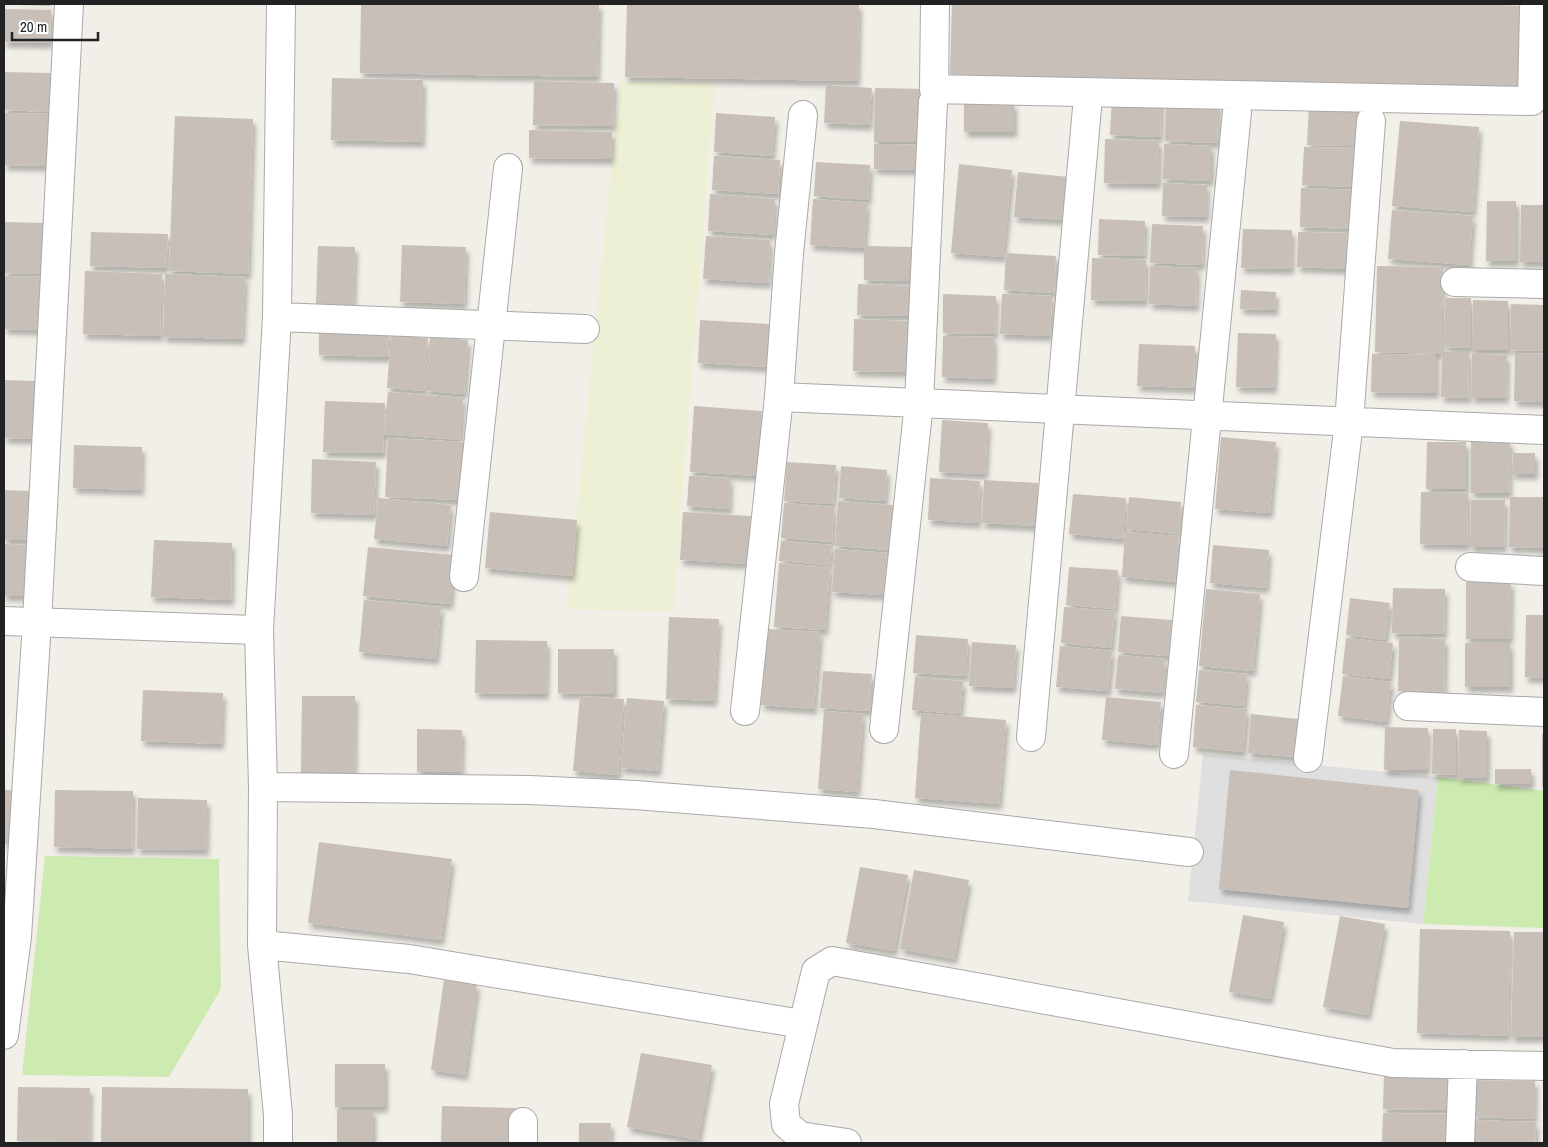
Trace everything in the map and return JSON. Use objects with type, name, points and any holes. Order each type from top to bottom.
[{"type":"street","points":[[4,1035],[17,937],[37,622],[70,4]]},
{"type":"street","points":[[278,1143],[278,1115],[262,944],[263,787],[259,630],[277,317],[281,4]]},
{"type":"street","points":[[935,4],[934,89],[1532,102],[1534,8],[1544,8]]},
{"type":"street","points":[[884,729],[918,403],[933,102]]},
{"type":"street","points":[[1031,737],[1087,108]]},
{"type":"street","points":[[1174,754],[1237,112]]},
{"type":"street","points":[[746,712],[779,397],[789,252],[803,115]]},
{"type":"street","points":[[1308,758],[1349,422],[1371,121]]},
{"type":"street","points":[[464,577],[508,168]]},
{"type":"street","points":[[1455,282],[1544,284]]},
{"type":"street","points":[[277,317],[585,329]]},
{"type":"street","points":[[779,397],[1544,430]]},
{"type":"street","points":[[1470,567],[1544,571]]},
{"type":"street","points":[[4,621],[259,630]]},
{"type":"street","points":[[1408,706],[1544,712]]},
{"type":"street","points":[[263,787],[530,790],[635,795],[874,814],[1189,852]]},
{"type":"street","points":[[262,944],[409,959],[802,1024]]},
{"type":"street","points":[[847,1143],[800,1136],[786,1124],[784,1104],[816,971],[832,961],[1393,1062],[1544,1066]]},
{"type":"street","points":[[1460,1143],[1463,1064]]},
{"type":"shaded area","points":[[1203,754],[1438,777],[1423,924],[1188,901]]},
{"type":"green space","points":[[620,82],[715,83],[673,612],[567,609]]},
{"type":"green space","points":[[1438,777],[1544,791],[1544,928],[1423,924]]},
{"type":"green space","points":[[45,856],[219,859],[221,989],[169,1077],[22,1075]]},
{"type":"building","points":[[50,4],[50,6],[18,5]]},
{"type":"building","points":[[361,4],[599,4],[597,77],[360,73]]},
{"type":"building","points":[[627,4],[859,4],[857,81],[625,77]]},
{"type":"building","points":[[952,4],[1476,4],[1527,6],[1524,95],[950,74]]},
{"type":"building","points":[[4,9],[51,10],[50,43],[4,42]]},
{"type":"building","points":[[4,72],[51,73],[50,112],[4,110]]},
{"type":"building","points":[[332,78],[423,80],[422,142],[331,140]]},
{"type":"building","points":[[534,81],[614,83],[613,126],[533,125]]},
{"type":"building","points":[[826,85],[872,88],[869,125],[824,123]]},
{"type":"building","points":[[875,88],[926,89],[925,142],[874,142]]},
{"type":"building","points":[[1112,97],[1161,99],[1160,137],[1110,135]]},
{"type":"building","points":[[1166,101],[1218,103],[1217,143],[1165,141]]},
{"type":"building","points":[[964,102],[1014,103],[1014,132],[964,132]]},
{"type":"building","points":[[1309,106],[1358,108],[1357,146],[1307,145]]},
{"type":"building","points":[[4,113],[51,114],[50,166],[4,165]]},
{"type":"building","points":[[716,113],[775,117],[772,156],[714,152]]},
{"type":"building","points":[[175,116],[253,119],[248,274],[169,271]]},
{"type":"building","points":[[1400,121],[1479,127],[1473,212],[1392,206]]},
{"type":"building","points":[[529,130],[612,132],[611,159],[529,158]]},
{"type":"building","points":[[1105,139],[1159,141],[1158,184],[1104,183]]},
{"type":"building","points":[[874,144],[925,145],[924,170],[874,169]]},
{"type":"building","points":[[1164,144],[1211,146],[1211,181],[1163,179]]},
{"type":"building","points":[[1304,147],[1357,148],[1355,187],[1302,185]]},
{"type":"building","points":[[714,156],[780,160],[778,194],[712,190]]},
{"type":"building","points":[[816,162],[870,165],[868,200],[814,196]]},
{"type":"building","points":[[959,164],[1012,170],[1003,257],[951,253]]},
{"type":"building","points":[[1018,172],[1069,177],[1066,220],[1014,217]]},
{"type":"building","points":[[1163,183],[1207,185],[1206,217],[1162,216]]},
{"type":"building","points":[[1301,188],[1354,190],[1353,229],[1300,227]]},
{"type":"building","points":[[710,194],[775,199],[773,235],[708,231]]},
{"type":"building","points":[[813,199],[867,203],[864,246],[915,247],[915,281],[864,280],[864,248],[810,245]]},
{"type":"building","points":[[1487,201],[1516,201],[1516,261],[1486,261]]},
{"type":"building","points":[[1521,205],[1544,205],[1544,262],[1520,262]]},
{"type":"building","points":[[1392,210],[1473,216],[1469,265],[1388,259]]},
{"type":"building","points":[[1099,219],[1145,221],[1144,256],[1098,255]]},
{"type":"building","points":[[4,222],[48,223],[47,274],[4,273]]},
{"type":"building","points":[[1152,224],[1203,226],[1202,265],[1150,263]]},
{"type":"building","points":[[1243,229],[1292,230],[1291,269],[1241,268]]},
{"type":"building","points":[[91,232],[168,234],[166,268],[90,266]]},
{"type":"building","points":[[1298,232],[1347,233],[1346,269],[1297,267]]},
{"type":"building","points":[[706,236],[770,240],[768,283],[703,279]]},
{"type":"building","points":[[402,245],[466,247],[464,304],[400,302]]},
{"type":"building","points":[[318,246],[355,247],[353,305],[316,304]]},
{"type":"building","points":[[1006,253],[1056,256],[1054,293],[1004,290]]},
{"type":"building","points":[[1092,258],[1146,260],[1145,301],[1091,300]]},
{"type":"building","points":[[1150,266],[1197,268],[1196,306],[1149,304]]},
{"type":"building","points":[[1377,266],[1443,267],[1441,354],[1375,352]]},
{"type":"building","points":[[85,271],[162,274],[160,336],[83,334]]},
{"type":"building","points":[[165,274],[245,277],[242,339],[163,337]]},
{"type":"building","points":[[4,276],[43,277],[43,330],[4,329]]},
{"type":"building","points":[[858,284],[912,286],[911,316],[857,315]]},
{"type":"building","points":[[1241,290],[1276,292],[1275,310],[1240,309]]},
{"type":"building","points":[[943,294],[996,296],[995,334],[943,333]]},
{"type":"building","points":[[1002,294],[1052,296],[1050,336],[1000,334]]},
{"type":"building","points":[[1445,298],[1471,298],[1471,348],[1444,347]]},
{"type":"building","points":[[1473,300],[1508,301],[1508,350],[1472,350]]},
{"type":"building","points":[[1511,304],[1544,305],[1544,351],[1510,350]]},
{"type":"building","points":[[854,319],[909,321],[908,372],[853,371]]},
{"type":"building","points":[[700,320],[770,324],[768,367],[698,363]]},
{"type":"building","points":[[319,328],[389,331],[388,357],[319,355]]},
{"type":"building","points":[[1238,333],[1276,334],[1274,388],[1236,387]]},
{"type":"building","points":[[391,335],[428,338],[424,391],[387,388]]},
{"type":"building","points":[[943,336],[994,337],[993,379],[942,377]]},
{"type":"building","points":[[430,337],[468,340],[464,394],[426,391]]},
{"type":"building","points":[[1139,344],[1195,346],[1194,388],[1137,386]]},
{"type":"building","points":[[1442,352],[1469,352],[1468,398],[1441,397]]},
{"type":"building","points":[[1515,353],[1544,354],[1544,402],[1514,401]]},
{"type":"building","points":[[1372,354],[1436,355],[1436,393],[1371,392]]},
{"type":"building","points":[[1472,354],[1507,355],[1506,398],[1471,398]]},
{"type":"building","points":[[4,380],[37,381],[35,439],[4,438]]},
{"type":"building","points":[[388,392],[463,398],[460,440],[384,434]]},
{"type":"building","points":[[325,401],[385,403],[383,453],[323,452]]},
{"type":"building","points":[[694,406],[762,411],[758,476],[690,472]]},
{"type":"building","points":[[942,420],[988,423],[985,474],[939,472]]},
{"type":"building","points":[[1221,437],[1276,442],[1270,513],[1215,509]]},
{"type":"building","points":[[388,438],[464,442],[461,500],[385,497]]},
{"type":"building","points":[[1471,440],[1510,441],[1509,493],[1471,493]]},
{"type":"building","points":[[1427,442],[1466,442],[1466,489],[1426,489]]},
{"type":"building","points":[[74,445],[142,447],[141,490],[73,488]]},
{"type":"building","points":[[1513,453],[1535,453],[1535,474],[1512,474]]},
{"type":"building","points":[[312,459],[376,462],[374,515],[311,513]]},
{"type":"building","points":[[787,462],[836,465],[833,504],[784,501]]},
{"type":"building","points":[[841,466],[887,470],[885,501],[839,498]]},
{"type":"building","points":[[689,476],[730,478],[729,509],[687,506]]},
{"type":"building","points":[[930,478],[980,481],[978,523],[928,520]]},
{"type":"building","points":[[984,480],[1038,483],[1036,526],[982,523]]},
{"type":"building","points":[[4,490],[32,491],[31,540],[4,540]]},
{"type":"building","points":[[1421,492],[1468,493],[1467,545],[1420,544]]},
{"type":"building","points":[[1073,494],[1126,498],[1123,539],[1069,534]]},
{"type":"building","points":[[1129,497],[1181,502],[1179,534],[1126,529]]},
{"type":"building","points":[[1510,497],[1544,497],[1544,548],[1509,547]]},
{"type":"building","points":[[378,498],[451,505],[447,546],[374,539]]},
{"type":"building","points":[[1471,500],[1505,500],[1504,547],[1470,547]]},
{"type":"building","points":[[838,501],[893,505],[890,550],[835,546]]},
{"type":"building","points":[[784,503],[834,507],[832,542],[781,538]]},
{"type":"building","points":[[490,512],[577,520],[572,576],[485,568]]},
{"type":"building","points":[[683,512],[751,516],[748,564],[680,560]]},
{"type":"building","points":[[1125,532],[1179,536],[1175,582],[1122,577]]},
{"type":"building","points":[[154,540],[232,543],[231,600],[151,597]]},
{"type":"building","points":[[781,541],[832,545],[830,565],[779,561]]},
{"type":"building","points":[[4,544],[32,545],[30,596],[4,596]]},
{"type":"building","points":[[1213,545],[1269,550],[1266,588],[1210,583]]},
{"type":"building","points":[[368,547],[455,555],[450,604],[363,596]]},
{"type":"building","points":[[835,549],[887,553],[883,595],[832,592]]},
{"type":"building","points":[[779,563],[830,567],[825,630],[774,627]]},
{"type":"building","points":[[1069,567],[1118,570],[1115,609],[1066,605]]},
{"type":"building","points":[[1466,582],[1511,582],[1510,639],[1466,639]]},
{"type":"building","points":[[1393,588],[1445,589],[1444,634],[1392,633]]},
{"type":"building","points":[[1206,589],[1260,594],[1253,671],[1199,666]]},
{"type":"building","points":[[1350,598],[1390,603],[1385,640],[1346,635]]},
{"type":"building","points":[[364,600],[441,607],[436,659],[359,652]]},
{"type":"building","points":[[1064,607],[1115,611],[1111,648],[1061,643]]},
{"type":"building","points":[[1526,615],[1544,615],[1544,678],[1525,677]]},
{"type":"building","points":[[1121,616],[1172,620],[1168,656],[1118,652]]},
{"type":"building","points":[[669,617],[719,619],[714,701],[666,699]]},
{"type":"building","points":[[767,629],[820,632],[814,709],[761,705]]},
{"type":"building","points":[[916,635],[968,639],[966,676],[913,673]]},
{"type":"building","points":[[1399,637],[1445,639],[1444,693],[1398,691]]},
{"type":"building","points":[[1346,638],[1393,643],[1389,679],[1342,674]]},
{"type":"building","points":[[476,640],[547,641],[546,694],[475,693]]},
{"type":"building","points":[[972,642],[1016,645],[1013,688],[969,686]]},
{"type":"building","points":[[1465,643],[1510,643],[1510,687],[1465,687]]},
{"type":"building","points":[[1060,646],[1112,651],[1108,691],[1056,687]]},
{"type":"building","points":[[558,649],[614,649],[614,694],[558,693]]},
{"type":"building","points":[[1118,655],[1165,659],[1162,693],[1115,689]]},
{"type":"building","points":[[1199,670],[1247,674],[1244,706],[1196,702]]},
{"type":"building","points":[[823,671],[872,674],[869,711],[820,708]]},
{"type":"building","points":[[1343,676],[1391,682],[1386,722],[1338,716]]},
{"type":"building","points":[[915,677],[963,681],[960,714],[912,710]]},
{"type":"building","points":[[143,690],[223,693],[221,744],[141,741]]},
{"type":"building","points":[[302,696],[355,696],[354,774],[301,773]]},
{"type":"building","points":[[580,696],[624,699],[618,775],[573,771]]},
{"type":"building","points":[[1106,697],[1161,702],[1157,745],[1102,740]]},
{"type":"building","points":[[627,698],[664,701],[658,771],[621,768]]},
{"type":"building","points":[[1196,705],[1247,709],[1243,752],[1193,747]]},
{"type":"building","points":[[824,711],[863,714],[857,792],[818,789]]},
{"type":"building","points":[[921,713],[1006,720],[999,804],[915,798]]},
{"type":"building","points":[[1251,714],[1298,719],[1295,757],[1248,753]]},
{"type":"building","points":[[1385,727],[1428,728],[1427,770],[1384,770]]},
{"type":"building","points":[[417,729],[462,730],[461,772],[417,772]]},
{"type":"building","points":[[1433,729],[1456,729],[1456,775],[1432,774]]},
{"type":"building","points":[[1459,730],[1487,731],[1487,778],[1458,778]]},
{"type":"building","points":[[1542,734],[1544,734],[1544,786],[1542,786]]},
{"type":"building","points":[[1495,769],[1531,769],[1531,784],[1495,784]]},
{"type":"building","points":[[1230,770],[1419,790],[1408,908],[1219,889]]},
{"type":"building","points":[[4,790],[15,790],[13,844],[4,844]]},
{"type":"building","points":[[55,790],[133,791],[132,849],[54,847]]},
{"type":"building","points":[[138,798],[207,800],[206,850],[137,849]]},
{"type":"building","points":[[319,842],[452,859],[441,940],[308,923]]},
{"type":"building","points":[[860,867],[908,875],[894,951],[846,943]]},
{"type":"building","points":[[914,870],[969,880],[954,959],[900,949]]},
{"type":"building","points":[[1243,915],[1284,922],[1270,999],[1229,992]]},
{"type":"building","points":[[1340,916],[1385,924],[1368,1015],[1323,1007]]},
{"type":"building","points":[[1420,929],[1510,931],[1508,1036],[1417,1033]]},
{"type":"building","points":[[1514,932],[1544,932],[1544,1037],[1511,1037]]},
{"type":"building","points":[[444,980],[477,984],[465,1075],[431,1070]]},
{"type":"building","points":[[641,1053],[712,1065],[698,1140],[627,1127]]},
{"type":"building","points":[[335,1064],[385,1064],[385,1107],[335,1107]]},
{"type":"building","points":[[1384,1074],[1449,1075],[1448,1110],[1383,1109]]},
{"type":"building","points":[[1474,1080],[1535,1081],[1534,1119],[1473,1117]]},
{"type":"building","points":[[18,1087],[90,1088],[89,1142],[17,1141]]},
{"type":"building","points":[[102,1087],[248,1089],[248,1143],[101,1143]]},
{"type":"building","points":[[442,1106],[516,1108],[515,1143],[441,1143]]},
{"type":"building","points":[[337,1110],[373,1110],[373,1143],[337,1143]]},
{"type":"building","points":[[1383,1113],[1448,1114],[1447,1143],[1382,1143]]},
{"type":"building","points":[[1472,1120],[1536,1122],[1535,1143],[1472,1143]]},
{"type":"building","points":[[579,1123],[611,1123],[610,1143],[579,1143]]}]
